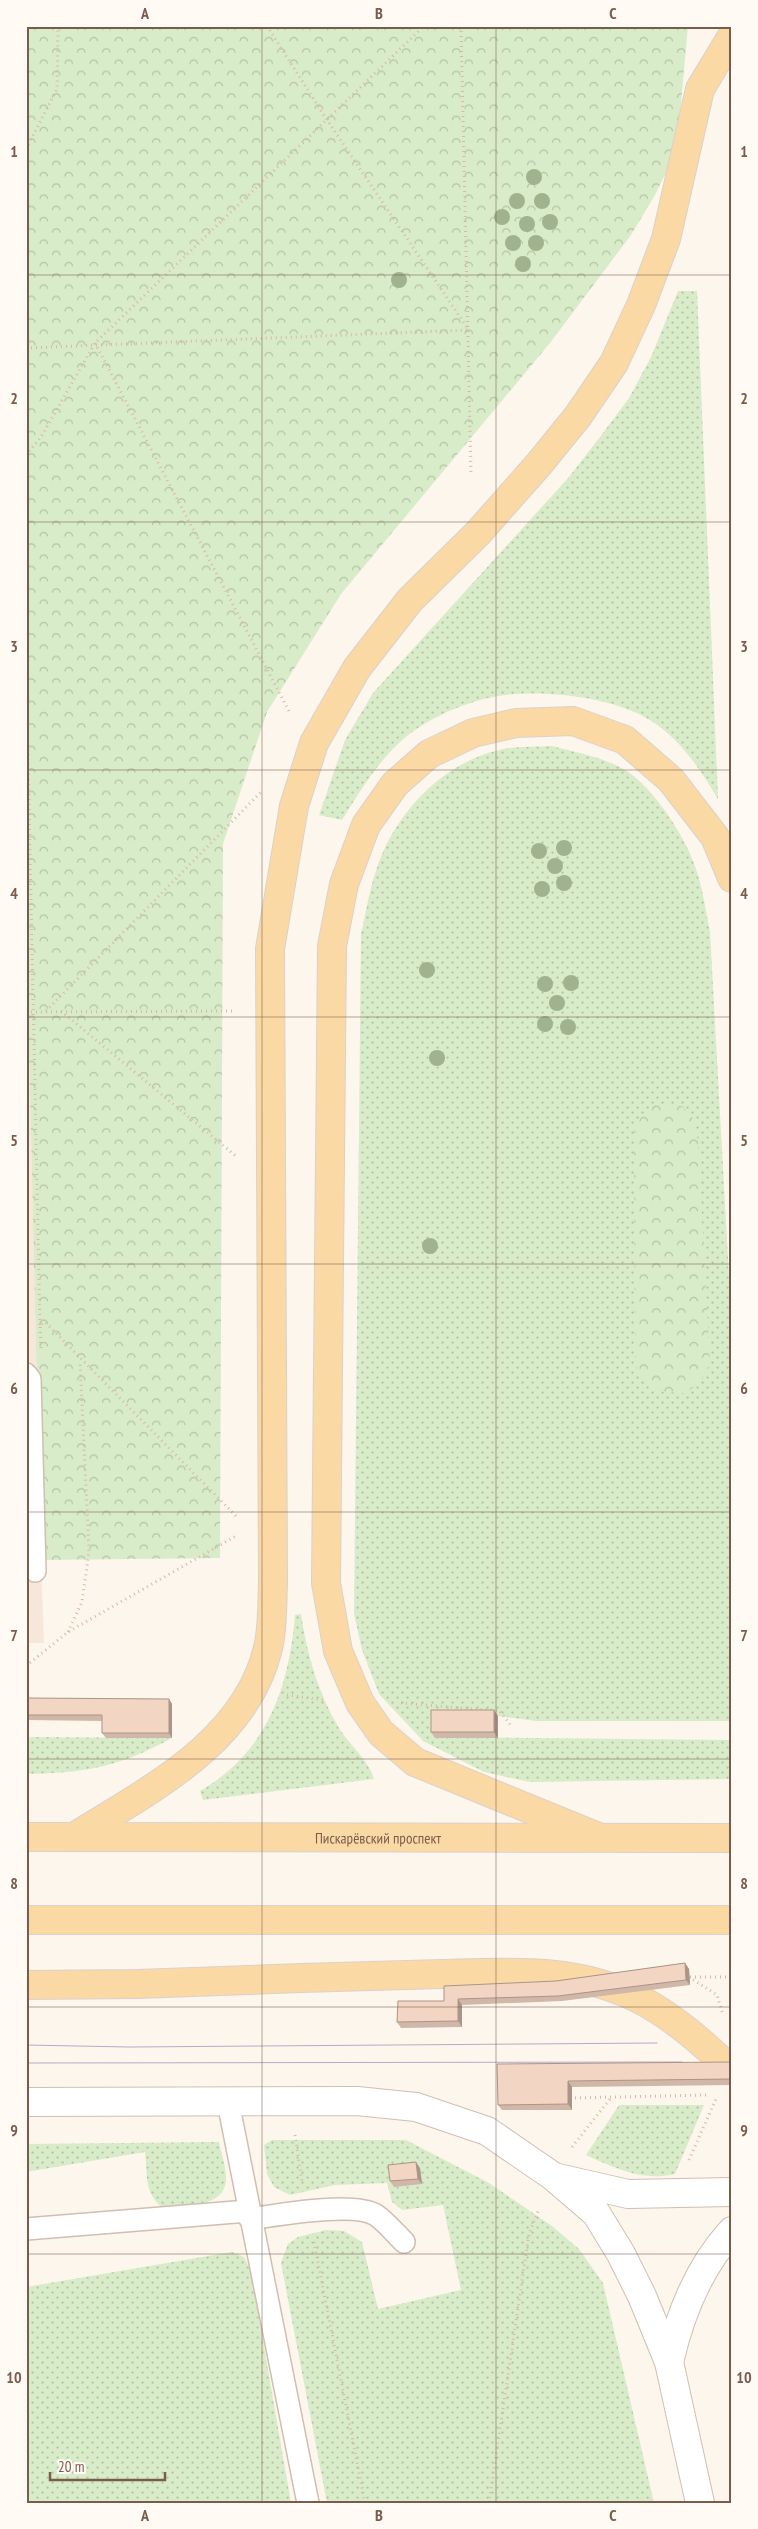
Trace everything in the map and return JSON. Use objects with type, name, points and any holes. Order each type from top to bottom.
[{"type":"main road","points":[[74,1837],[157,1785],[205,1750],[247,1702],[268,1648],[274,1583],[270,949],[294,806],[314,743],[357,668],[410,600],[478,533],[538,464],[578,416],[614,363],[641,305],[666,239],[700,89],[732,36]]},
{"type":"main road","points":[[598,1837],[415,1762],[381,1733],[360,1703],[338,1651],[326,1584],[332,946],[344,884],[366,825],[396,784],[429,754],[473,733],[516,723],[573,721],[625,740],[671,780],[710,830],[715,837],[732,878]]},
{"type":"main road","name":"Пискарёвский проспект","points":[[26,1837],[732,1838]]},
{"type":"main road","points":[[26,1920],[732,1920]]},
{"type":"main road","points":[[26,1985],[137,1984],[525,1971],[569,1976],[602,1984],[639,1999],[671,2018],[707,2047],[732,2071]]},
{"type":"street","points":[[26,2102],[357,2101],[416,2107],[487,2131],[554,2177],[596,2214],[621,2254],[642,2296],[669,2362],[700,2503]]},
{"type":"street","points":[[554,2177],[628,2194],[673,2195],[732,2192]]},
{"type":"street","points":[[669,2362],[677,2326],[695,2287],[712,2252],[732,2231]]},
{"type":"lane","points":[[26,1374],[30,1378],[35,1571]]},
{"type":"lane","points":[[228,2102],[249,2215],[308,2503]]},
{"type":"lane","points":[[26,2229],[309,2210],[345,2210],[375,2214],[404,2242]]},
{"type":"path","points":[[26,149],[57,89],[58,26]]},
{"type":"path","points":[[267,26],[327,120],[468,330]]},
{"type":"path","points":[[26,454],[42,438],[94,344],[424,26]]},
{"type":"path","points":[[462,26],[471,475]]},
{"type":"path","points":[[26,348],[468,330]]},
{"type":"path","points":[[94,344],[289,711]]},
{"type":"path","points":[[26,664],[40,1334]]},
{"type":"path","points":[[46,1011],[263,790]]},
{"type":"path","points":[[61,1011],[238,1158]]},
{"type":"path","points":[[26,1012],[239,1011]]},
{"type":"path","points":[[40,1325],[45,1322],[51,1327],[80,1360],[236,1516]]},
{"type":"path","points":[[68,1632],[82,1602],[89,1551],[80,1360]]},
{"type":"path","points":[[26,1666],[68,1632],[236,1536]]},
{"type":"path","points":[[726,2023],[716,1995],[689,1977],[732,1977]]},
{"type":"path","points":[[563,2098],[718,2094],[673,2195]]},
{"type":"path","points":[[569,2150],[610,2098]]},
{"type":"path","points":[[294,2127],[302,2182]]},
{"type":"path","points":[[489,2503],[529,2234],[541,2203]]},
{"type":"path","points":[[312,2234],[365,2503]]},
{"type":"shaded area","points":[[26,924],[41,1560],[44,1643],[26,1643]]},
{"type":"green space","points":[[26,26],[688,26],[680,114],[671,162],[655,195],[631,235],[550,343],[341,594],[267,712],[223,844],[220,1558],[41,1560],[26,924]]},
{"type":"green space","points":[[678,291],[697,291],[718,799],[698,767],[682,747],[653,722],[637,713],[596,700],[573,696],[527,693],[476,701],[429,721],[407,736],[382,761],[342,820],[319,815],[345,740],[373,693],[569,477],[600,437],[629,398],[651,357]]},
{"type":"green space","points":[[552,746],[593,757],[622,768],[641,782],[651,793],[679,832],[693,860],[701,887],[710,932],[732,1331],[732,1721],[536,1721],[498,1716],[435,1737],[732,1740],[732,1779],[530,1782],[484,1772],[423,1741],[379,1694],[362,1650],[354,1614],[361,934],[369,894],[384,850],[394,830],[422,794],[440,779],[478,757],[499,750],[518,747]]},
{"type":"green space","points":[[655,1105],[682,1106],[695,1121],[698,1142],[710,1363],[701,1381],[686,1393],[653,1389],[644,1381],[635,1363],[634,1132],[642,1115]]},
{"type":"green space","points":[[301,1614],[310,1658],[325,1701],[343,1735],[368,1765],[374,1779],[203,1800],[200,1791],[223,1775],[242,1757],[258,1737],[270,1716],[287,1668],[295,1615]]},
{"type":"green space","points":[[26,1737],[172,1738],[135,1756],[102,1766],[67,1772],[26,1774]]},
{"type":"green space","points":[[619,2105],[704,2105],[675,2174],[663,2176],[640,2175],[618,2169],[586,2155]]},
{"type":"green space","points":[[272,2140],[406,2140],[489,2183],[552,2226],[579,2249],[603,2283],[654,2503],[327,2503],[281,2263],[288,2244],[298,2237],[326,2230],[344,2231],[362,2242],[378,2309],[461,2290],[443,2205],[402,2210],[392,2202],[387,2183],[335,2185],[290,2195],[274,2187],[267,2174],[264,2145]]},
{"type":"green space","points":[[219,2142],[226,2171],[224,2189],[218,2196],[202,2204],[167,2211],[159,2205],[150,2192],[145,2152],[26,2172],[26,2144]]},
{"type":"green space","points":[[232,2252],[244,2257],[251,2271],[291,2503],[29,2503],[26,2488],[26,2287]]},
{"type":"building","points":[[26,1698],[169,1699],[169,1733],[102,1733],[102,1715],[26,1715]]},
{"type":"building","points":[[431,1710],[494,1710],[494,1732],[431,1732]]},
{"type":"building","points":[[685,1963],[686,1980],[558,1996],[458,1999],[458,2021],[397,2022],[398,2001],[444,2001],[444,1986],[556,1981]]},
{"type":"building","points":[[731,2062],[731,2079],[568,2081],[568,2104],[498,2105],[497,2064]]},
{"type":"building","points":[[416,2162],[418,2179],[390,2181],[388,2165]]},
{"type":"tram line","points":[[26,2045],[129,2047],[657,2043]]},
{"type":"tram line","points":[[26,2063],[682,2062]]}]
